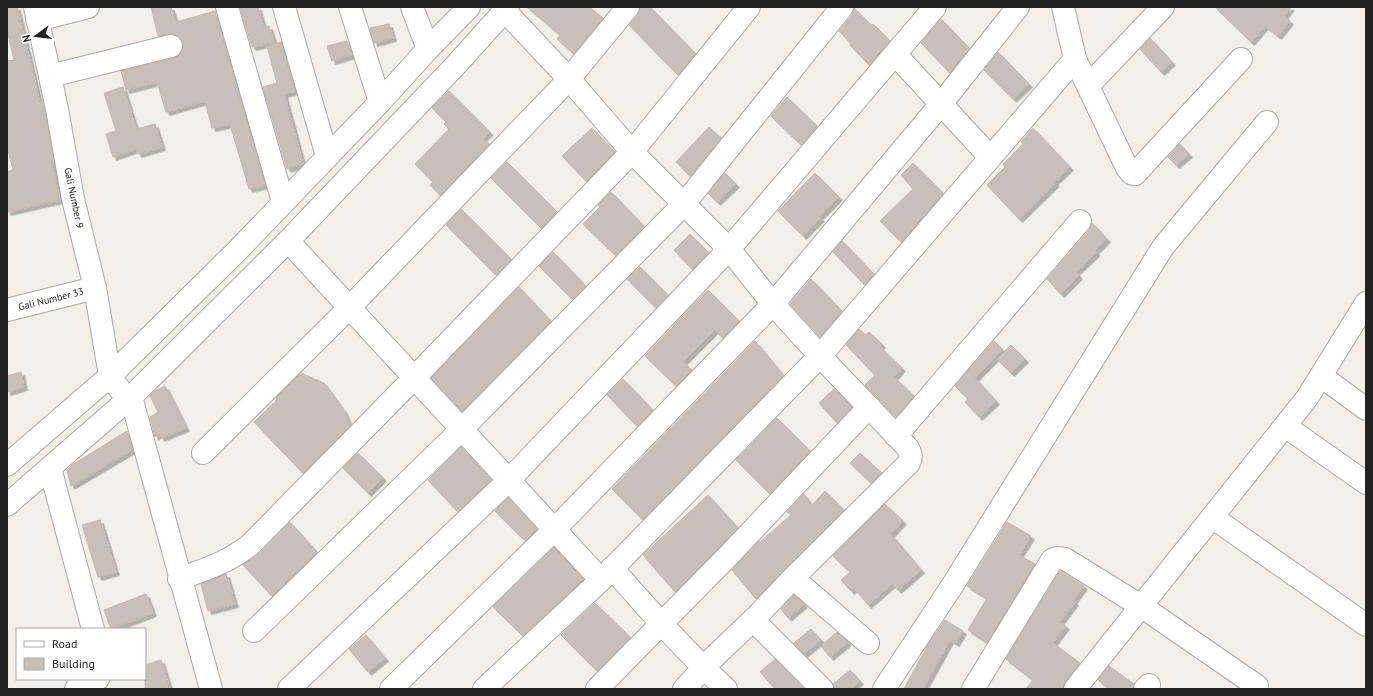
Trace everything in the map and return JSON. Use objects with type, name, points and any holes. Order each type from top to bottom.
[{"type":"street","points":[[36,14],[88,7]]},
{"type":"street","points":[[227,7],[283,202]]},
{"type":"street","points":[[284,7],[327,156]]},
{"type":"street","points":[[350,7],[380,102]]},
{"type":"street","points":[[412,7],[428,49]]},
{"type":"street","points":[[7,505],[50,468],[236,252],[469,7]]},
{"type":"street","points":[[203,453],[350,307],[569,79],[628,7]]},
{"type":"street","points":[[179,579],[237,556],[250,545],[415,378],[632,152],[749,7]]},
{"type":"street","points":[[254,631],[462,429],[684,204],[842,7]]},
{"type":"street","points":[[289,689],[509,480],[729,249],[935,7]]},
{"type":"street","points":[[391,689],[555,529],[773,304],[941,104],[1018,7]]},
{"type":"street","points":[[1063,7],[1075,59],[1127,168],[1131,173],[1135,174],[1241,59]]},
{"type":"street","points":[[1088,86],[1163,7]]},
{"type":"street","points":[[7,465],[120,388],[288,241],[455,66],[507,9],[632,152],[729,249],[773,304],[911,453],[909,463],[684,689]]},
{"type":"street","name":"Gali Number 9","points":[[36,14],[57,109],[73,199],[120,388],[179,579],[210,689]]},
{"type":"street","points":[[50,76],[172,46]]},
{"type":"street","points":[[895,54],[990,157]]},
{"type":"street","points":[[484,689],[607,574],[820,356],[1075,59]]},
{"type":"street","points":[[888,688],[1163,247],[1267,122]]},
{"type":"street","points":[[896,436],[1080,221]]},
{"type":"street","points":[[288,241],[555,529],[661,624],[726,689]]},
{"type":"street","name":"Gali Number 33","points":[[7,310],[95,288]]},
{"type":"street","points":[[1074,689],[1307,398],[1366,303]]},
{"type":"street","points":[[1321,376],[1366,409]]},
{"type":"street","points":[[597,689],[729,555],[869,407]]},
{"type":"street","points":[[1285,426],[1366,483]]},
{"type":"street","points":[[50,468],[93,628]]},
{"type":"street","points":[[1212,517],[1366,625]]},
{"type":"street","points":[[973,689],[1052,560],[1055,558],[1065,559],[1141,606],[1257,686]]},
{"type":"street","points":[[793,578],[868,643]]},
{"type":"street","points":[[753,620],[822,689]]},
{"type":"street","points":[[76,689],[96,680]]},
{"type":"building","points":[[7,7],[17,7],[40,103],[42,103],[45,113],[54,161],[51,161],[60,200],[7,212],[7,172],[13,170],[7,146],[7,61],[14,60],[7,30]]},
{"type":"building","points":[[151,7],[171,7],[176,22],[215,11],[265,185],[249,189],[230,124],[212,128],[205,101],[166,112],[157,82],[126,90],[121,71],[174,58],[183,50],[183,43],[175,34],[158,36]]},
{"type":"building","points":[[240,7],[258,7],[264,28],[269,26],[274,42],[252,47]]},
{"type":"building","points":[[527,7],[589,7],[603,18],[574,54],[557,39],[560,35]]},
{"type":"building","points":[[640,7],[650,7],[695,53],[678,75],[629,25],[638,15]]},
{"type":"building","points":[[1215,7],[1291,7],[1284,16],[1290,21],[1278,36],[1265,26],[1251,42]]},
{"type":"building","points":[[854,8],[890,41],[869,65],[839,31],[852,15]]},
{"type":"building","points":[[941,19],[969,48],[950,73],[921,43]]},
{"type":"building","points":[[389,24],[393,38],[374,43],[370,28]]},
{"type":"building","points":[[1150,38],[1172,62],[1161,72],[1140,49]]},
{"type":"building","points":[[347,41],[352,55],[332,61],[327,46]]},
{"type":"building","points":[[281,42],[295,91],[284,94],[303,164],[287,169],[263,87],[277,83],[267,46]]},
{"type":"building","points":[[998,52],[1029,84],[1013,99],[984,70]]},
{"type":"building","points":[[123,87],[136,129],[155,124],[162,147],[138,154],[136,149],[113,157],[106,134],[116,131],[104,93]]},
{"type":"building","points":[[449,91],[490,132],[483,138],[489,144],[440,195],[430,185],[433,182],[415,164],[449,129],[444,124],[446,122],[432,108]]},
{"type":"building","points":[[787,97],[817,126],[801,145],[771,116]]},
{"type":"building","points":[[709,127],[721,138],[690,176],[676,162]]},
{"type":"building","points":[[592,128],[615,152],[586,181],[562,156]]},
{"type":"building","points":[[1033,128],[1070,167],[1054,182],[1056,183],[1019,219],[987,185],[1005,167],[1003,164],[1023,144],[1021,142]]},
{"type":"building","points":[[1180,144],[1189,154],[1176,165],[1168,157]]},
{"type":"building","points":[[507,162],[557,212],[541,228],[491,178]]},
{"type":"building","points":[[913,163],[943,193],[901,242],[880,221],[913,189],[901,175]]},
{"type":"building","points":[[725,173],[736,184],[717,202],[708,193]]},
{"type":"building","points":[[815,173],[839,197],[803,236],[778,211]]},
{"type":"building","points":[[611,192],[644,226],[616,256],[583,224],[600,207],[598,205]]},
{"type":"building","points":[[461,209],[511,259],[496,275],[446,225]]},
{"type":"building","points":[[1092,223],[1107,239],[1095,251],[1096,253],[1076,272],[1079,276],[1061,294],[1047,279],[1090,229]]},
{"type":"building","points":[[690,234],[708,252],[692,269],[674,250]]},
{"type":"building","points":[[842,241],[874,274],[865,285],[833,252]]},
{"type":"building","points":[[553,252],[586,286],[572,299],[539,266]]},
{"type":"building","points":[[640,267],[668,295],[656,308],[627,279]]},
{"type":"building","points":[[811,279],[842,311],[820,337],[790,304]]},
{"type":"building","points":[[519,287],[551,321],[462,411],[431,378]]},
{"type":"building","points":[[708,290],[739,321],[723,338],[715,330],[683,362],[692,370],[676,386],[645,356]]},
{"type":"building","points":[[859,329],[865,335],[869,332],[882,344],[880,347],[902,368],[894,377],[914,396],[896,417],[865,385],[875,375],[846,345]]},
{"type":"building","points":[[755,341],[783,375],[643,520],[612,489]]},
{"type":"building","points":[[994,341],[1003,350],[975,378],[996,401],[979,417],[965,402],[968,399],[955,386]]},
{"type":"building","points":[[1011,345],[1025,359],[1011,373],[997,359]]},
{"type":"building","points":[[21,372],[24,387],[7,392],[7,376]]},
{"type":"building","points":[[301,373],[324,383],[344,411],[350,426],[303,473],[254,422],[277,400],[276,398]]},
{"type":"building","points":[[623,379],[653,410],[637,426],[607,395]]},
{"type":"building","points":[[165,386],[186,428],[161,438],[159,434],[155,437],[150,417],[158,412],[150,396],[155,391]]},
{"type":"building","points":[[834,389],[852,407],[837,423],[819,403]]},
{"type":"building","points":[[777,418],[810,451],[770,494],[736,460]]},
{"type":"building","points":[[127,431],[132,450],[71,486],[67,470],[72,465]]},
{"type":"building","points":[[461,447],[491,480],[458,512],[428,480]]},
{"type":"building","points":[[358,453],[383,478],[368,493],[343,468]]},
{"type":"building","points":[[860,453],[882,473],[871,483],[850,463]]},
{"type":"building","points":[[825,491],[844,510],[756,599],[732,570],[759,541],[760,542],[791,515],[787,512],[804,494],[812,505]]},
{"type":"building","points":[[708,495],[738,528],[675,592],[643,555]]},
{"type":"building","points":[[508,498],[537,529],[525,541],[495,511]]},
{"type":"building","points":[[885,504],[903,521],[891,534],[921,570],[898,590],[892,584],[868,605],[854,588],[851,591],[841,580],[850,572],[833,556]]},
{"type":"building","points":[[100,520],[116,572],[98,577],[82,525]]},
{"type":"building","points":[[290,522],[317,552],[272,596],[243,565],[259,554]]},
{"type":"building","points":[[1007,522],[1031,536],[1019,555],[1035,564],[987,642],[968,630],[987,598],[967,586]]},
{"type":"building","points":[[554,547],[583,579],[523,636],[493,607]]},
{"type":"building","points":[[1060,571],[1084,586],[1073,601],[1075,602],[1060,622],[1066,626],[1053,643],[1080,663],[1065,681],[1063,689],[1026,689],[1033,680],[1006,659]]},
{"type":"building","points":[[226,574],[235,604],[208,611],[201,584]]},
{"type":"building","points":[[146,594],[153,613],[111,628],[104,610]]},
{"type":"building","points":[[794,595],[804,604],[788,618],[781,609]]},
{"type":"building","points":[[595,603],[630,637],[597,671],[561,635]]},
{"type":"building","points":[[945,620],[963,631],[956,643],[950,640],[923,689],[904,689],[930,641]]},
{"type":"building","points":[[811,629],[821,640],[804,654],[794,643]]},
{"type":"building","points":[[837,632],[848,642],[830,657],[821,646]]},
{"type":"building","points":[[366,635],[385,658],[368,672],[349,649]]},
{"type":"building","points":[[775,659],[804,689],[775,689],[760,672]]},
{"type":"building","points":[[161,660],[170,689],[145,689],[146,665]]},
{"type":"building","points":[[1109,666],[1134,684],[1133,689],[1110,689],[1098,680]]},
{"type":"building","points":[[850,670],[860,681],[851,689],[834,689],[833,684]]}]
